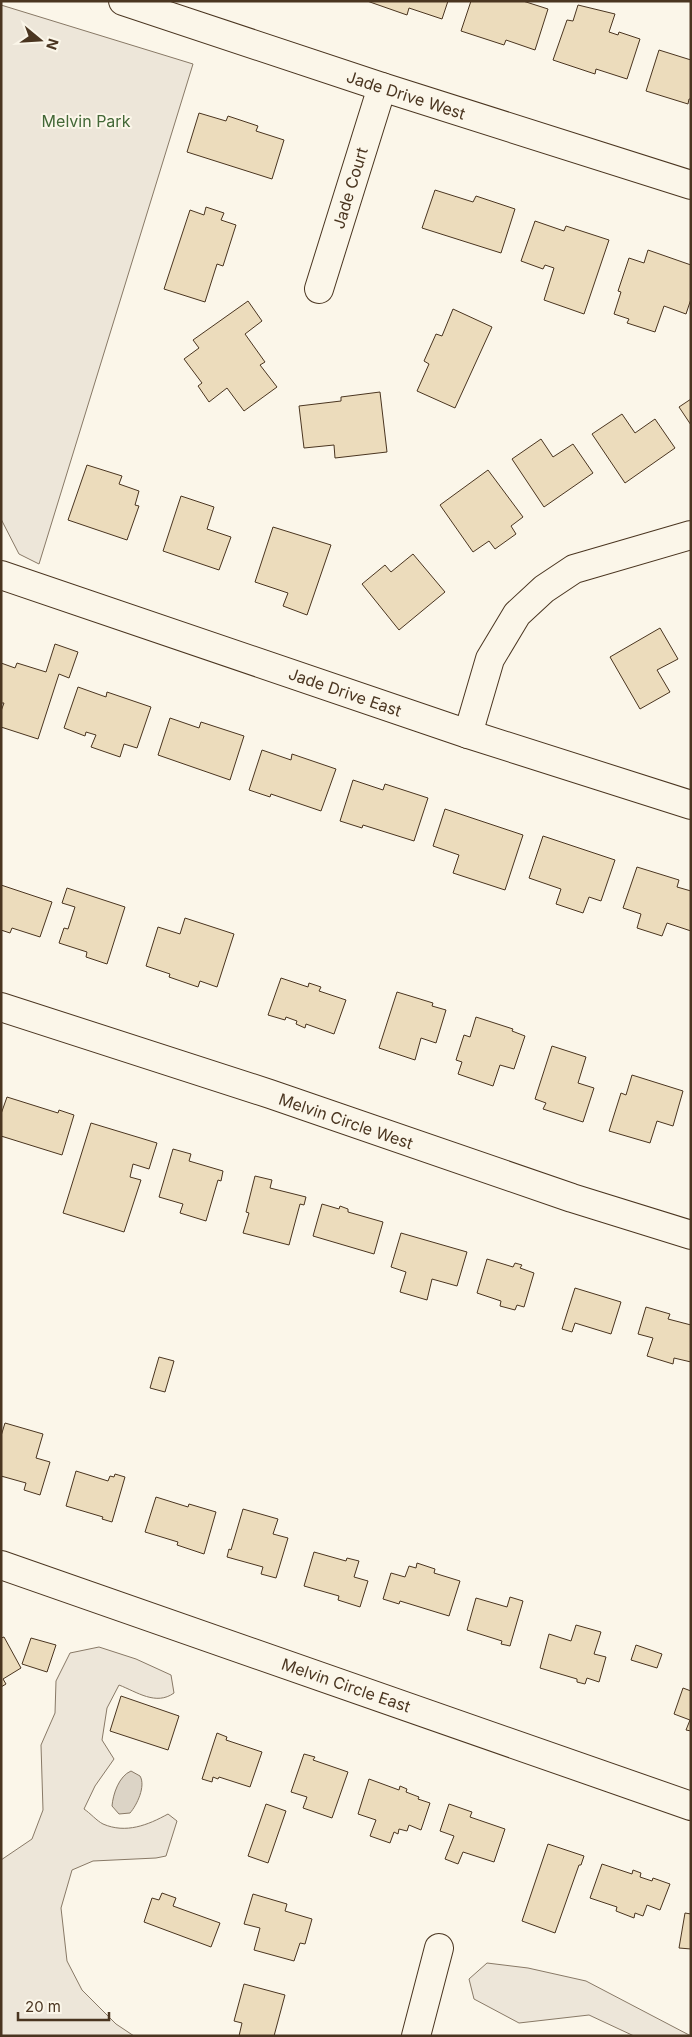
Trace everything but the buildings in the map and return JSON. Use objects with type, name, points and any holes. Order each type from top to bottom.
[{"type":"street","name":"Jade Drive West","points":[[122,1],[382,87],[691,185]]},
{"type":"street","name":"Jade Court","points":[[319,289],[382,87]]},
{"type":"street","points":[[468,734],[490,659],[517,614],[544,589],[574,569],[691,535]]},
{"type":"street","name":"Jade Drive East","points":[[1,575],[468,734],[691,805]]},
{"type":"street","name":"Melvin Circle West","points":[[1,1007],[279,1098],[563,1195],[691,1234]]},
{"type":"street","name":"Melvin Circle East","points":[[1,1565],[691,1806]]},
{"type":"street","points":[[416,2036],[439,1948]]},
{"type":"green space","name":"Melvin Park","points":[[1,5],[193,64],[39,564],[19,554],[1,519]]},
{"type":"green space","points":[[99,1647],[136,1659],[171,1675],[174,1693],[167,1697],[153,1698],[119,1685],[107,1708],[102,1740],[114,1759],[95,1786],[84,1809],[103,1824],[120,1828],[145,1825],[168,1814],[177,1821],[166,1856],[93,1861],[72,1870],[61,1908],[67,1961],[82,1990],[116,2024],[134,2036],[1,2036],[1,1860],[32,1839],[43,1810],[41,1745],[55,1713],[56,1681],[70,1653]]},
{"type":"green space","points":[[487,1963],[528,1968],[586,1981],[691,2036],[634,2036],[589,2015],[519,2023],[474,1999],[469,1979]]},
{"type":"shaded area","points":[[131,1771],[140,1776],[142,1780],[140,1795],[130,1813],[119,1814],[112,1806],[114,1796],[120,1781]]}]
